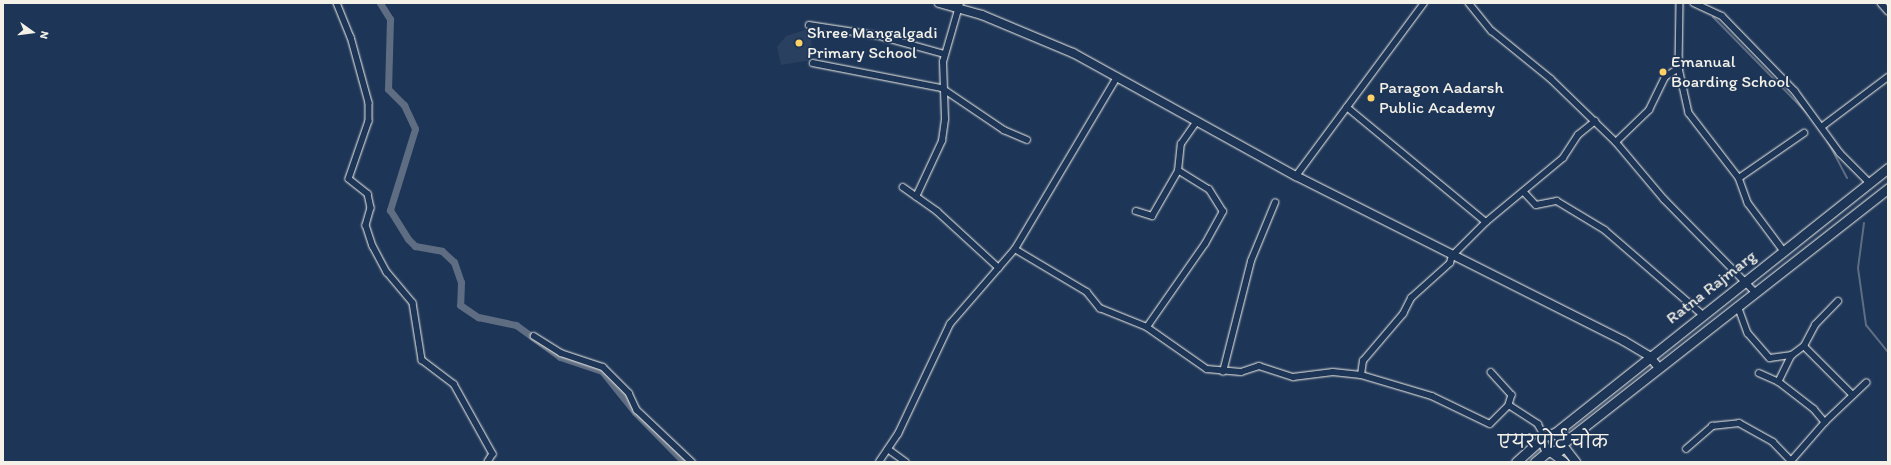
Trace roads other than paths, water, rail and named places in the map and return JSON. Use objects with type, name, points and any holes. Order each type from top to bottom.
[{"type":"main road","name":"Ratna Rajmarg","points":[[1516,462],[1544,438],[1555,433],[1649,356],[1704,315],[1868,182],[1888,168]]},
{"type":"main road","name":"Ratna Rajmarg","points":[[1535,462],[1550,453],[1560,450],[1562,444],[1888,188]]},
{"type":"main road","points":[[1819,222],[1829,235]]},
{"type":"main road","points":[[1555,433],[1562,444]]},
{"type":"main road","points":[[1544,438],[1550,453]]},
{"type":"street","points":[[337,3],[351,37],[369,103],[369,121],[349,179],[368,194],[371,208],[366,225],[373,246],[387,272],[413,303],[422,360],[454,384],[493,454],[488,462]]},
{"type":"street","points":[[939,3],[958,5],[1074,53],[1296,176],[1649,356],[1659,368]]},
{"type":"street","points":[[1296,176],[1424,3]]},
{"type":"street","points":[[1469,3],[1492,31],[1595,121],[1616,142],[1664,199],[1746,280],[1755,292]]},
{"type":"street","points":[[1680,3],[1679,68],[1689,113],[1696,126],[1739,178],[1748,203],[1783,250]]},
{"type":"street","points":[[1694,3],[1722,16],[1824,126],[1840,153],[1868,182]]},
{"type":"street","points":[[1881,3],[1888,10]]},
{"type":"street","points":[[916,197],[942,141],[945,119],[942,88],[944,54],[958,5]]},
{"type":"street","points":[[809,25],[880,36],[944,54]]},
{"type":"street","points":[[813,63],[942,88],[1004,130],[1027,140]]},
{"type":"street","points":[[1616,142],[1649,110],[1665,77],[1679,68]]},
{"type":"street","points":[[879,462],[888,449],[934,363],[950,324],[1014,249],[1117,77]]},
{"type":"street","points":[[1824,126],[1888,77]]},
{"type":"street","points":[[1347,107],[1486,222]]},
{"type":"street","points":[[1136,211],[1152,216],[1178,171],[1181,144],[1197,121]]},
{"type":"street","points":[[1361,375],[1363,361],[1403,314],[1411,298],[1450,263],[1452,256],[1486,222],[1525,193],[1563,158],[1578,135],[1595,121]]},
{"type":"street","points":[[1739,178],[1804,133]]},
{"type":"street","points":[[1147,327],[1205,244],[1223,212],[1209,190],[1178,171]]},
{"type":"street","points":[[903,187],[937,211],[999,268]]},
{"type":"street","points":[[1525,193],[1536,205],[1557,201],[1592,226],[1605,230],[1704,315]]},
{"type":"street","points":[[1223,372],[1251,261],[1275,203]]},
{"type":"street","points":[[1014,249],[1088,292],[1100,308],[1147,327],[1171,341],[1196,363],[1223,372],[1259,366],[1293,377],[1333,372],[1361,375],[1432,396],[1490,424],[1510,405]]},
{"type":"street","points":[[1779,382],[1792,355],[1804,346],[1815,325],[1838,301]]},
{"type":"street","points":[[1738,306],[1748,333],[1770,358],[1792,355]]},
{"type":"street","points":[[534,336],[561,353],[604,367],[629,394],[637,410],[692,462]]},
{"type":"street","points":[[1804,346],[1854,395]]},
{"type":"street","points":[[1491,372],[1509,390],[1510,405]]},
{"type":"street","points":[[1759,373],[1779,382],[1814,409],[1825,422]]},
{"type":"street","points":[[1686,449],[1712,426],[1739,423],[1772,442],[1792,462],[1825,422],[1866,383]]},
{"type":"street","points":[[1510,405],[1538,424],[1544,438]]},
{"type":"street","points":[[1562,444],[1576,462]]},
{"type":"street","points":[[888,449],[906,462]]},
{"type":"street","points":[[1550,453],[1564,462]]},
{"type":"waterway","points":[[380,3],[390,19],[388,89],[404,105],[415,129],[390,210],[408,239],[415,246],[442,251],[454,262],[461,282],[460,305],[478,317],[516,325],[560,357],[602,371],[635,412],[684,462]]},
{"type":"waterway","points":[[1713,17],[1809,115]]},
{"type":"waterway","points":[[1827,140],[1847,178]]},
{"type":"waterway","points":[[1864,223],[1858,268],[1866,325],[1888,352]]},
{"type":"place","name":"Shree Mangalgadi Primary School","points":[[799,43]]},
{"type":"place","name":"Emanual Boarding School","points":[[1663,72]]},
{"type":"place","name":"Paragon Aadarsh Public Academy","points":[[1371,98]]},
{"type":"district","name":"एयरपोर्ट चोक","points":[[1553,442]]}]
